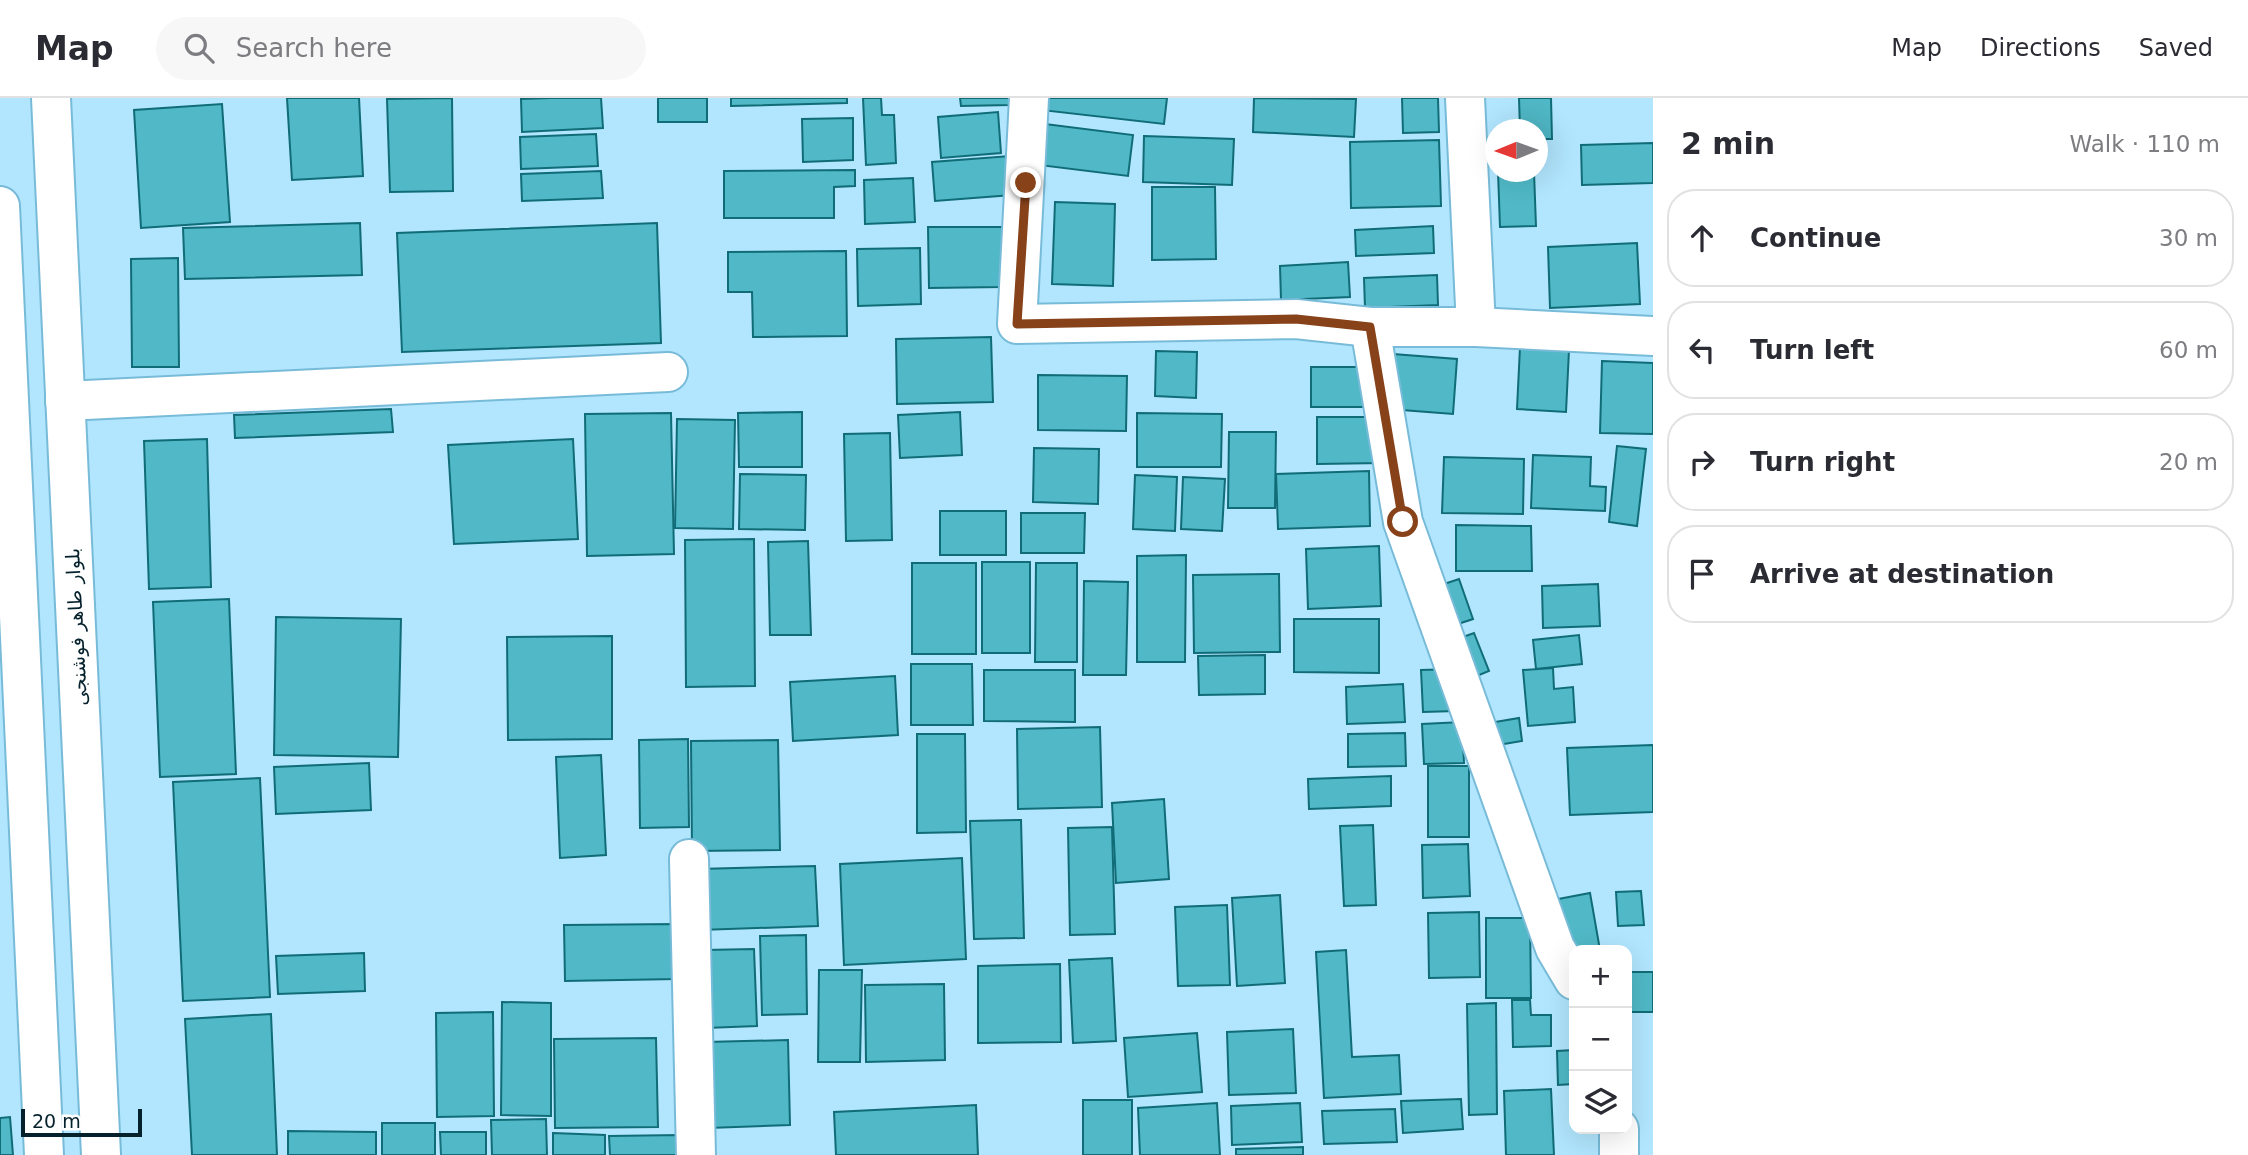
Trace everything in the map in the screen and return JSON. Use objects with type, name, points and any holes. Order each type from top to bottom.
[{"type":"street","name":"بلوار طاهر فوشنجی","points":[[51,98],[101,1155]]},
{"type":"street","points":[[1029,98],[1017,324],[1296,319],[1370,327],[1476,327],[1653,336]]},
{"type":"street","points":[[1465,98],[1476,327]]},
{"type":"street","points":[[0,206],[44,1155]]},
{"type":"street","points":[[1370,327],[1403,522],[1555,948],[1569,972]]},
{"type":"street","points":[[65,401],[668,372]]},
{"type":"street","points":[[689,859],[696,1155]]},
{"type":"street","points":[[1619,1134],[1619,1155]]},
{"type":"building","points":[[287,98],[359,98],[363,176],[292,180]]},
{"type":"building","points":[[452,98],[453,191],[390,192],[387,99]]},
{"type":"building","points":[[601,98],[603,128],[522,132],[521,99]]},
{"type":"building","points":[[658,98],[707,98],[707,122],[658,122]]},
{"type":"building","points":[[731,98],[847,98],[847,103],[731,106]]},
{"type":"building","points":[[863,98],[881,98],[882,115],[894,115],[896,163],[866,165]]},
{"type":"building","points":[[960,98],[1009,98],[1010,105],[961,106]]},
{"type":"building","points":[[1043,98],[1167,98],[1164,124],[1041,110]]},
{"type":"building","points":[[1254,98],[1356,99],[1354,137],[1253,132]]},
{"type":"building","points":[[1402,98],[1438,98],[1439,132],[1403,133]]},
{"type":"building","points":[[1519,98],[1551,98],[1552,139],[1548,139],[1548,119],[1520,119]]},
{"type":"building","points":[[222,104],[230,222],[141,228],[134,110]]},
{"type":"building","points":[[998,112],[1001,153],[941,158],[938,117]]},
{"type":"building","points":[[853,118],[853,160],[803,162],[802,119]]},
{"type":"building","points":[[1045,124],[1133,135],[1128,176],[1039,165]]},
{"type":"building","points":[[596,134],[598,166],[521,169],[520,137]]},
{"type":"building","points":[[1144,136],[1234,139],[1232,185],[1143,182]]},
{"type":"building","points":[[1439,140],[1441,206],[1351,208],[1350,142]]},
{"type":"building","points":[[1653,143],[1653,183],[1582,185],[1581,145]]},
{"type":"building","points":[[1010,156],[1012,195],[935,201],[932,162]]},
{"type":"building","points":[[855,170],[855,186],[834,187],[834,218],[724,218],[724,171]]},
{"type":"building","points":[[601,171],[603,198],[522,201],[521,174]]},
{"type":"building","points":[[913,178],[915,222],[865,224],[864,180]]},
{"type":"building","points":[[1498,182],[1534,182],[1536,226],[1500,227]]},
{"type":"building","points":[[1152,187],[1215,187],[1216,259],[1152,260]]},
{"type":"building","points":[[1055,202],[1115,204],[1113,286],[1052,284]]},
{"type":"building","points":[[360,223],[362,275],[185,279],[183,228]]},
{"type":"building","points":[[657,223],[661,343],[402,352],[397,233]]},
{"type":"building","points":[[1433,226],[1434,253],[1356,256],[1355,230]]},
{"type":"building","points":[[928,227],[1004,227],[1003,287],[929,288]]},
{"type":"building","points":[[1637,243],[1640,304],[1550,308],[1548,247]]},
{"type":"building","points":[[920,248],[921,304],[858,306],[857,249]]},
{"type":"building","points":[[846,251],[847,336],[753,337],[752,292],[728,292],[728,252]]},
{"type":"building","points":[[178,258],[179,367],[132,367],[131,259]]},
{"type":"building","points":[[1348,262],[1350,297],[1281,300],[1280,266]]},
{"type":"building","points":[[1437,275],[1438,305],[1365,308],[1364,278]]},
{"type":"building","points":[[991,337],[993,402],[897,404],[896,339]]},
{"type":"building","points":[[1520,347],[1569,350],[1566,412],[1517,409]]},
{"type":"building","points":[[1156,351],[1197,352],[1196,398],[1155,396]]},
{"type":"building","points":[[1393,354],[1457,359],[1453,414],[1389,409]]},
{"type":"building","points":[[1602,361],[1653,363],[1653,434],[1600,433]]},
{"type":"building","points":[[1311,367],[1369,367],[1369,407],[1311,407]]},
{"type":"building","points":[[1038,375],[1127,376],[1126,431],[1038,430]]},
{"type":"building","points":[[391,409],[393,432],[235,438],[234,415]]},
{"type":"building","points":[[802,412],[802,467],[739,467],[738,413]]},
{"type":"building","points":[[960,412],[962,455],[900,458],[898,415]]},
{"type":"building","points":[[671,413],[674,554],[587,556],[585,414]]},
{"type":"building","points":[[1137,413],[1222,414],[1221,467],[1137,467]]},
{"type":"building","points":[[1317,417],[1382,417],[1383,463],[1317,464]]},
{"type":"building","points":[[677,419],[735,420],[733,529],[675,528]]},
{"type":"building","points":[[1229,432],[1276,432],[1275,508],[1228,508]]},
{"type":"building","points":[[890,433],[892,540],[846,541],[844,434]]},
{"type":"building","points":[[207,439],[211,587],[149,589],[144,441]]},
{"type":"building","points":[[573,439],[578,539],[454,544],[448,445]]},
{"type":"building","points":[[1617,446],[1646,449],[1637,526],[1609,522]]},
{"type":"building","points":[[1034,448],[1099,449],[1098,504],[1033,502]]},
{"type":"building","points":[[1533,455],[1591,457],[1590,486],[1606,487],[1605,511],[1531,508]]},
{"type":"building","points":[[1444,457],[1524,459],[1523,514],[1442,513]]},
{"type":"building","points":[[1369,471],[1370,526],[1278,529],[1276,474]]},
{"type":"building","points":[[740,474],[806,475],[805,530],[739,529]]},
{"type":"building","points":[[1135,475],[1177,477],[1175,531],[1133,529]]},
{"type":"building","points":[[1183,477],[1225,479],[1222,531],[1181,529]]},
{"type":"building","points":[[940,511],[1006,511],[1006,555],[940,555]]},
{"type":"building","points":[[1021,513],[1085,513],[1084,553],[1021,553]]},
{"type":"building","points":[[1456,525],[1531,526],[1532,571],[1456,571]]},
{"type":"building","points":[[754,539],[755,686],[686,687],[685,540]]},
{"type":"building","points":[[808,541],[811,635],[770,635],[768,542]]},
{"type":"building","points":[[1379,546],[1381,606],[1308,609],[1306,549]]},
{"type":"building","points":[[1186,555],[1185,662],[1137,662],[1137,556]]},
{"type":"building","points":[[982,562],[1030,562],[1030,653],[982,653]]},
{"type":"building","points":[[912,563],[976,563],[976,654],[912,654]]},
{"type":"building","points":[[1036,563],[1077,563],[1077,662],[1035,662]]},
{"type":"building","points":[[1279,574],[1280,652],[1194,653],[1193,575]]},
{"type":"building","points":[[1459,579],[1473,619],[1449,627],[1435,587]]},
{"type":"building","points":[[1084,581],[1128,582],[1126,675],[1083,675]]},
{"type":"building","points":[[1598,584],[1600,626],[1543,628],[1542,586]]},
{"type":"building","points":[[229,599],[236,774],[160,777],[153,602]]},
{"type":"building","points":[[276,617],[401,619],[398,757],[274,755]]},
{"type":"building","points":[[1294,619],[1379,619],[1379,673],[1294,672]]},
{"type":"building","points":[[1474,633],[1489,671],[1472,678],[1457,639]]},
{"type":"building","points":[[1579,635],[1582,664],[1536,669],[1533,640]]},
{"type":"building","points":[[612,636],[612,739],[508,740],[507,637]]},
{"type":"building","points":[[1265,655],[1265,694],[1199,695],[1198,656]]},
{"type":"building","points":[[911,664],[972,664],[973,725],[911,725]]},
{"type":"building","points":[[1553,668],[1554,689],[1573,687],[1575,722],[1528,726],[1523,670]]},
{"type":"building","points":[[1455,669],[1456,711],[1423,712],[1421,670]]},
{"type":"building","points":[[984,670],[1075,670],[1075,722],[984,721]]},
{"type":"building","points":[[895,676],[898,735],[793,741],[790,682]]},
{"type":"building","points":[[1403,684],[1405,722],[1347,724],[1346,687]]},
{"type":"building","points":[[1519,718],[1522,741],[1492,746],[1489,723]]},
{"type":"building","points":[[1462,722],[1464,763],[1424,764],[1422,724]]},
{"type":"building","points":[[1100,727],[1102,807],[1018,809],[1017,729]]},
{"type":"building","points":[[1405,733],[1406,766],[1348,767],[1348,734]]},
{"type":"building","points":[[917,734],[965,734],[966,832],[917,833]]},
{"type":"building","points":[[688,739],[689,827],[640,828],[639,740]]},
{"type":"building","points":[[778,740],[780,850],[692,851],[691,741]]},
{"type":"building","points":[[1653,745],[1653,812],[1570,815],[1567,748]]},
{"type":"building","points":[[601,755],[606,855],[560,858],[556,757]]},
{"type":"building","points":[[369,763],[371,810],[276,814],[274,767]]},
{"type":"building","points":[[1428,766],[1469,766],[1469,837],[1428,837]]},
{"type":"building","points":[[1391,776],[1391,806],[1309,809],[1308,779]]},
{"type":"building","points":[[260,778],[270,997],[183,1001],[173,782]]},
{"type":"building","points":[[1164,799],[1169,879],[1116,883],[1112,803]]},
{"type":"building","points":[[1021,820],[1024,938],[974,939],[970,821]]},
{"type":"building","points":[[1373,825],[1376,905],[1344,906],[1340,826]]},
{"type":"building","points":[[1112,827],[1115,934],[1070,935],[1068,828]]},
{"type":"building","points":[[1468,844],[1470,896],[1423,898],[1422,845]]},
{"type":"building","points":[[962,858],[966,959],[844,965],[840,864]]},
{"type":"building","points":[[815,866],[818,926],[700,930],[698,869]]},
{"type":"building","points":[[1641,891],[1644,925],[1618,926],[1616,892]]},
{"type":"building","points":[[1590,893],[1599,945],[1569,945],[1569,960],[1558,899]]},
{"type":"building","points":[[1280,895],[1285,983],[1237,986],[1232,898]]},
{"type":"building","points":[[1227,905],[1230,985],[1178,986],[1175,907]]},
{"type":"building","points":[[1479,912],[1480,977],[1429,978],[1428,913]]},
{"type":"building","points":[[1486,918],[1530,918],[1531,998],[1486,998]]},
{"type":"building","points":[[677,924],[677,979],[565,981],[564,925]]},
{"type":"building","points":[[806,935],[807,1014],[762,1015],[760,936]]},
{"type":"building","points":[[754,949],[757,1026],[706,1028],[704,950]]},
{"type":"building","points":[[1346,950],[1352,1057],[1399,1055],[1401,1094],[1324,1098],[1316,952]]},
{"type":"building","points":[[364,953],[365,991],[278,994],[276,956]]},
{"type":"building","points":[[1112,958],[1116,1041],[1073,1043],[1069,960]]},
{"type":"building","points":[[1060,964],[1061,1042],[978,1043],[978,966]]},
{"type":"building","points":[[819,970],[862,970],[860,1062],[818,1062]]},
{"type":"building","points":[[1632,972],[1653,972],[1653,1012],[1632,1012]]},
{"type":"building","points":[[944,984],[945,1060],[866,1062],[865,985]]},
{"type":"building","points":[[1512,1000],[1530,1000],[1531,1015],[1551,1015],[1551,1046],[1513,1047]]},
{"type":"building","points":[[502,1002],[551,1003],[551,1116],[501,1115]]},
{"type":"building","points":[[1496,1003],[1497,1114],[1469,1115],[1467,1004]]},
{"type":"building","points":[[493,1012],[494,1116],[437,1117],[436,1013]]},
{"type":"building","points":[[271,1014],[277,1155],[192,1155],[185,1019]]},
{"type":"building","points":[[1293,1029],[1296,1093],[1229,1095],[1227,1032]]},
{"type":"building","points":[[1197,1033],[1202,1092],[1128,1097],[1124,1038]]},
{"type":"building","points":[[656,1038],[658,1127],[555,1128],[554,1039]]},
{"type":"building","points":[[788,1040],[790,1125],[709,1128],[706,1042]]},
{"type":"building","points":[[1569,1050],[1569,1084],[1558,1085],[1557,1051]]},
{"type":"building","points":[[1551,1089],[1554,1155],[1506,1155],[1504,1091]]},
{"type":"building","points":[[1461,1099],[1463,1129],[1403,1133],[1401,1101]]},
{"type":"building","points":[[1083,1100],[1132,1100],[1132,1155],[1083,1155]]},
{"type":"building","points":[[1217,1103],[1220,1155],[1140,1155],[1138,1108]]},
{"type":"building","points":[[1300,1103],[1302,1142],[1232,1145],[1231,1106]]},
{"type":"building","points":[[976,1105],[978,1155],[836,1155],[834,1112]]},
{"type":"building","points":[[1395,1109],[1397,1142],[1324,1144],[1322,1111]]},
{"type":"building","points":[[10,1117],[13,1155],[0,1155],[0,1118]]},
{"type":"building","points":[[546,1119],[547,1155],[492,1155],[491,1120]]},
{"type":"building","points":[[382,1123],[435,1123],[435,1155],[382,1155]]},
{"type":"building","points":[[288,1131],[376,1132],[376,1155],[288,1155]]},
{"type":"building","points":[[440,1132],[486,1132],[486,1155],[441,1155]]},
{"type":"building","points":[[553,1133],[605,1135],[605,1155],[553,1155]]},
{"type":"building","points":[[680,1135],[680,1155],[610,1155],[609,1136]]},
{"type":"building","points":[[1303,1147],[1303,1155],[1236,1155],[1236,1149]]},
{"type":"route","points":[[1026,183],[1017,324],[1296,319],[1370,327],[1403,522]]}]
